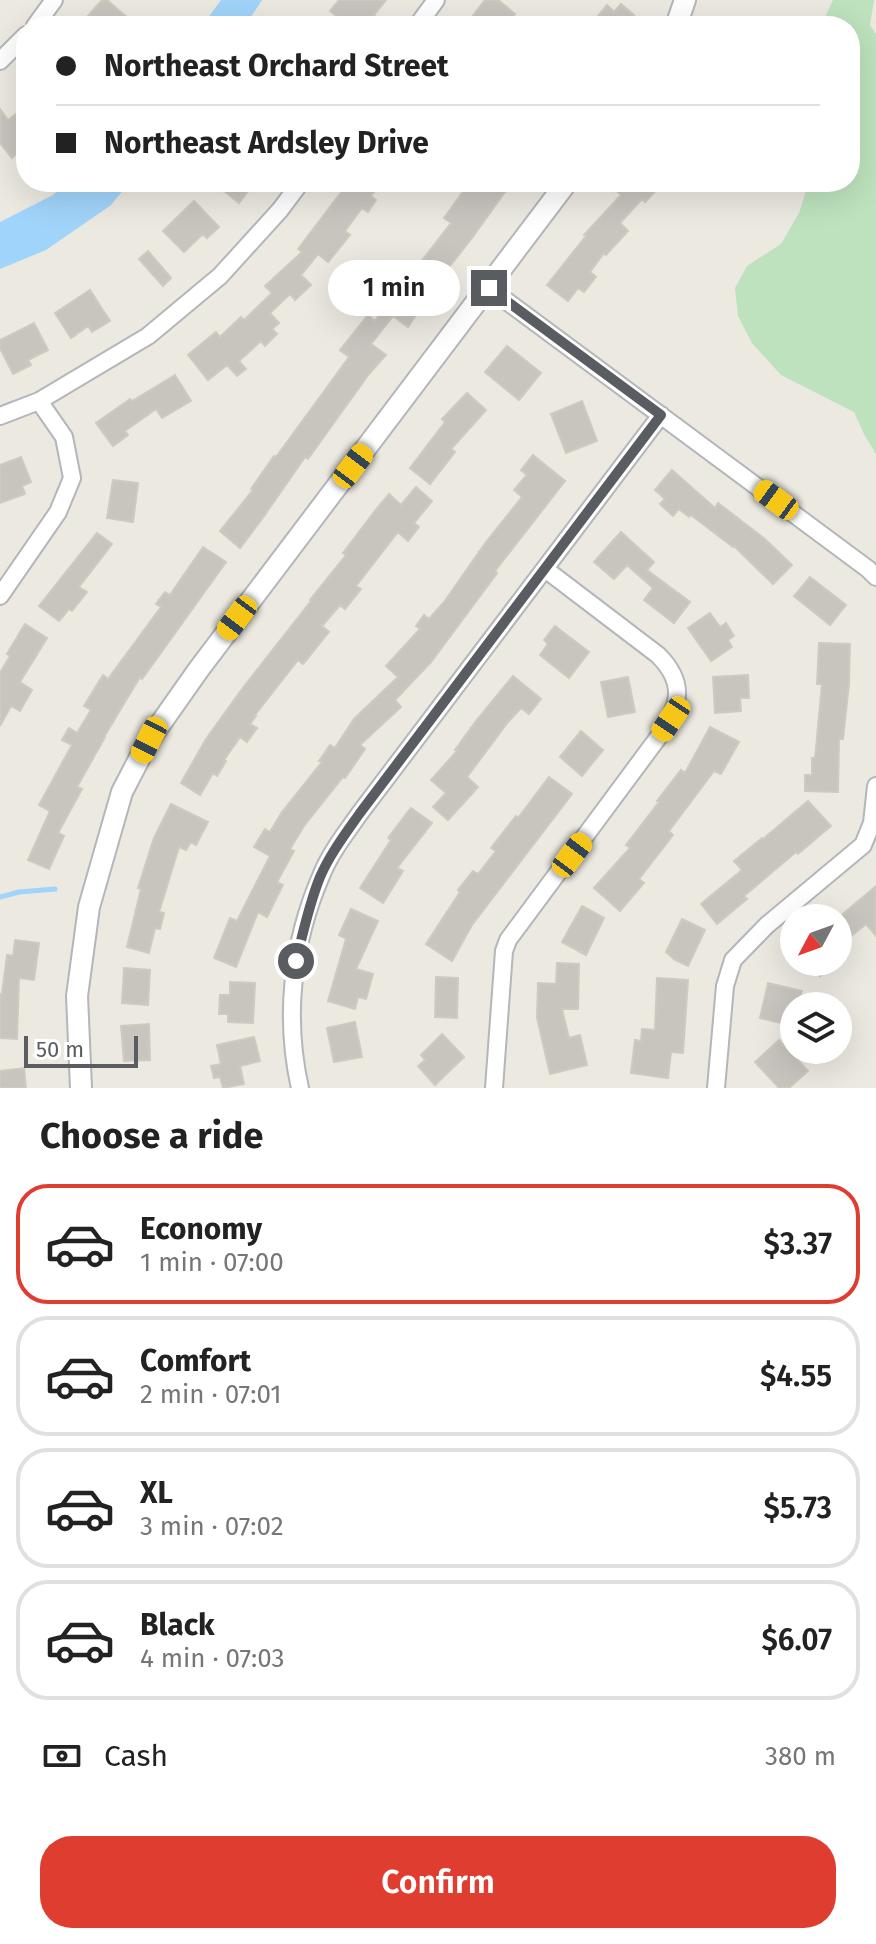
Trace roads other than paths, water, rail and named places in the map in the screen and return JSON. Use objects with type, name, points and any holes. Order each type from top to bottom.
[{"type":"street","points":[[0,61],[16,45]]},
{"type":"street","points":[[0,416],[39,401],[148,336],[220,276],[294,192]]},
{"type":"street","points":[[81,1088],[77,996],[89,907],[122,792],[149,740],[199,669],[560,192]]},
{"type":"street","points":[[489,288],[876,577]]},
{"type":"street","points":[[0,596],[58,512],[72,478],[64,437],[39,401]]},
{"type":"street","points":[[300,1088],[293,1052],[292,988],[302,935],[321,874],[360,813],[661,415]]},
{"type":"street","points":[[494,1088],[504,951],[508,940],[660,735],[678,701],[672,674],[658,655],[545,569]]},
{"type":"street","points":[[716,1088],[725,986],[733,960],[767,925],[863,845],[872,823],[876,786]]},
{"type":"water","points":[[221,0],[262,0],[252,16],[209,16]]},
{"type":"water","points":[[56,192],[122,192],[111,205],[46,250],[0,269],[0,222]]},
{"type":"waterway","points":[[0,897],[55,889]]}]
